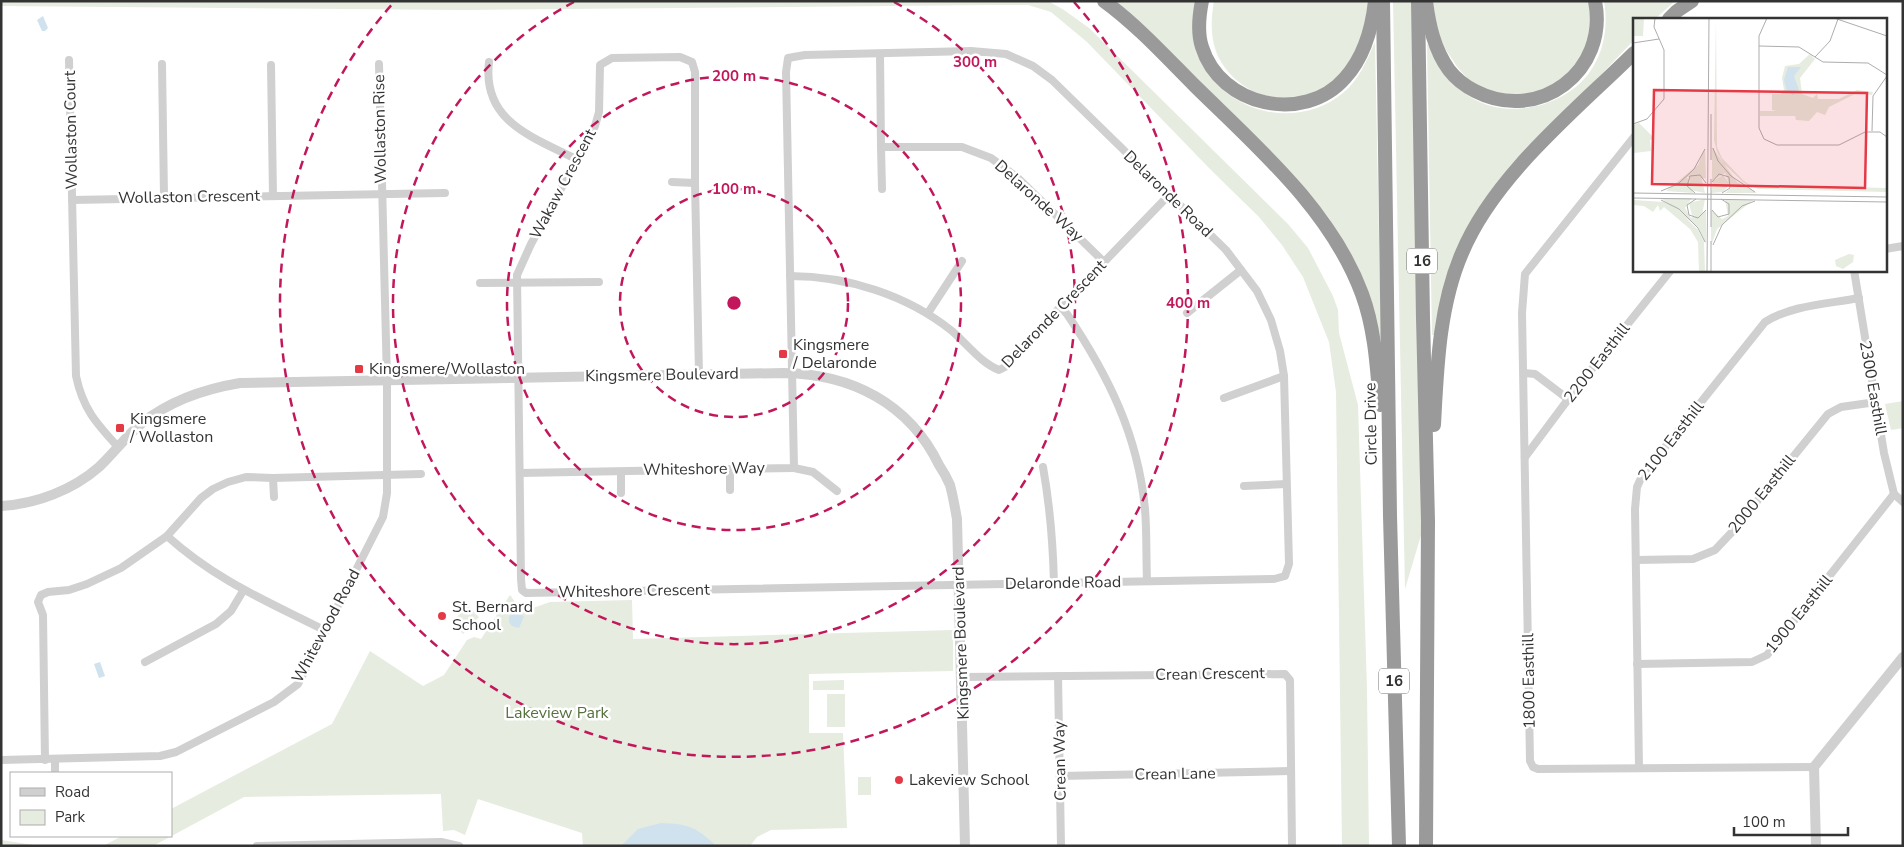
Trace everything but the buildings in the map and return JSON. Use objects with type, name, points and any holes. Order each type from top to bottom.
[{"type":"highway","points":[[1104,1],[1146,38],[1282,173],[1309,204],[1344,256],[1362,293],[1372,337],[1378,375],[1390,516]]},
{"type":"highway","points":[[1202,1],[1199,28],[1202,46],[1209,62],[1219,76],[1231,87],[1248,97],[1279,105],[1309,102],[1324,95],[1344,80],[1354,67],[1366,42],[1371,27],[1375,1]]},
{"type":"highway","name":"Circle Drive","points":[[1383,1],[1390,516],[1399,846]]},
{"type":"highway","name":"16","points":[[1418,1],[1428,521],[1426,846]]},
{"type":"highway","points":[[1426,1],[1427,17],[1436,47],[1459,81],[1482,95],[1494,99],[1523,101],[1537,98],[1561,88],[1580,69],[1593,45],[1597,32],[1595,1]]},
{"type":"highway","points":[[1670,18],[1692,1]]},
{"type":"highway","points":[[1428,521],[1440,348],[1448,297],[1461,254],[1480,217],[1507,181],[1537,148],[1633,54]]},
{"type":"street","name":"Delaronde Road","points":[[792,373],[786,72],[788,58],[805,55],[971,51],[1006,54],[1032,66],[1052,80],[1226,250],[1257,291],[1271,320],[1280,351],[1284,376],[1288,564],[1285,576],[1274,579],[959,586]]},
{"type":"street","points":[[880,54],[882,189]]},
{"type":"street","name":"Wakaw Crescent","points":[[518,378],[517,283],[520,265],[595,126],[599,112],[600,65],[612,58],[680,57],[692,62],[694,72],[699,374]]},
{"type":"street","name":"Wollaston Court","points":[[69,60],[72,200]]},
{"type":"street","points":[[490,62],[488,75],[490,90],[499,111],[507,120],[535,138],[578,160]]},
{"type":"street","points":[[162,64],[164,197]]},
{"type":"street","name":"Wollaston Rise","points":[[379,64],[382,195]]},
{"type":"street","points":[[271,65],[273,196]]},
{"type":"street","name":"1800 Easthill","points":[[1633,138],[1525,274],[1522,313],[1530,761],[1533,767],[1538,769],[1814,767]]},
{"type":"street","name":"Delaronde Way","points":[[881,147],[962,147],[991,158],[1018,178],[1104,262]]},
{"type":"street","points":[[672,182],[695,183]]},
{"type":"street","name":"Wollaston Crescent","points":[[72,200],[445,193]]},
{"type":"street","points":[[382,195],[386,380]]},
{"type":"street","name":"Delaronde Crescent","points":[[790,276],[809,276],[857,285],[895,298],[928,313],[990,366],[999,370],[1009,365],[1012,357],[1169,195]]},
{"type":"street","points":[[72,200],[76,376],[80,393],[88,412],[118,447]]},
{"type":"street","points":[[1886,249],[1903,246]]},
{"type":"street","points":[[928,313],[962,261]]},
{"type":"street","points":[[1187,313],[1241,270]]},
{"type":"street","name":"2200 Easthill","points":[[1525,457],[1568,399],[1670,271]]},
{"type":"street","name":"2300 Easthill","points":[[1854,271],[1876,402],[1894,494]]},
{"type":"street","points":[[480,283],[599,282]]},
{"type":"street","name":"2100 Easthill","points":[[1639,768],[1636,487],[1642,476],[1765,322],[1777,314],[1791,310],[1859,298]]},
{"type":"street","points":[[1060,307],[1067,314],[1099,365],[1115,395],[1129,431],[1140,472],[1145,510],[1147,581]]},
{"type":"street","points":[[1524,372],[1535,374],[1568,399]]},
{"type":"street","points":[[792,373],[794,468]]},
{"type":"street","name":"Kingsmere Boulevard","points":[[1,506],[37,500],[65,490],[93,472],[141,424],[159,411],[181,398],[213,388],[240,383],[792,373],[814,374],[857,386],[893,407],[913,426],[931,448],[949,484],[957,519],[966,846]]},
{"type":"street","points":[[1224,398],[1284,376]]},
{"type":"street","name":"Whiteshore Crescent","points":[[518,378],[521,586],[522,590],[526,592],[959,586]]},
{"type":"street","name":"Whitewood Road","points":[[1,760],[160,756],[176,752],[274,702],[298,684],[383,517],[387,493],[386,380]]},
{"type":"street","name":"2000 Easthill","points":[[1636,560],[1693,559],[1715,550],[1732,532],[1828,414],[1841,407],[1876,402]]},
{"type":"street","points":[[1043,467],[1049,496],[1054,583]]},
{"type":"street","name":"Whiteshore Way","points":[[520,473],[794,468],[813,472],[838,491]]},
{"type":"street","points":[[730,469],[730,490]]},
{"type":"street","points":[[621,472],[621,493]]},
{"type":"street","points":[[45,760],[43,615],[38,604],[39,597],[48,592],[69,590],[105,576],[137,558],[167,536],[201,498],[213,489],[228,482],[246,477],[421,474]]},
{"type":"street","points":[[273,478],[274,497]]},
{"type":"street","points":[[1244,486],[1286,484]]},
{"type":"street","points":[[1894,494],[1903,502]]},
{"type":"street","name":"1900 Easthill","points":[[1637,664],[1752,662],[1767,655],[1894,494]]},
{"type":"street","points":[[167,536],[188,555],[221,578],[326,630]]},
{"type":"street","points":[[145,662],[216,624],[231,611],[244,591]]},
{"type":"street","points":[[1816,846],[1814,767],[1903,656]]},
{"type":"street","name":"Crean Crescent","points":[[962,678],[1285,674],[1290,680],[1292,846]]},
{"type":"street","name":"Crean Way","points":[[1058,676],[1061,846]]},
{"type":"street","points":[[55,759],[55,772]]},
{"type":"street","name":"Crean Lane","points":[[1060,776],[1290,771]]},
{"type":"street","points":[[257,846],[441,842],[461,845]]},
{"type":"green space","points":[[1,1],[1048,1],[1064,10],[1089,28],[1288,224],[1308,248],[1333,296],[1338,310],[1339,333],[1358,405],[1367,689],[1369,846],[1342,846],[1336,392],[1329,342],[1303,277],[1282,245],[1259,217],[1087,42],[1051,12],[1028,5],[463,10],[1,6]]},
{"type":"green space","points":[[1112,1],[1196,1],[1195,42],[1205,68],[1219,86],[1235,98],[1252,107],[1270,112],[1308,111],[1326,104],[1343,93],[1358,76],[1375,42],[1381,340],[1366,294],[1345,245],[1323,210],[1301,186]]},
{"type":"green space","points":[[1214,1],[1371,1],[1366,27],[1358,50],[1349,66],[1335,81],[1318,92],[1299,98],[1280,98],[1261,94],[1243,85],[1228,72],[1217,54],[1213,41]]},
{"type":"green space","points":[[1393,1],[1416,1],[1422,532],[1405,589]]},
{"type":"green space","points":[[1433,1],[1593,1],[1594,22],[1577,69],[1540,93],[1508,95],[1488,91],[1471,82],[1458,68],[1446,50],[1437,31]]},
{"type":"green space","points":[[1604,1],[1675,1],[1656,18],[1633,18],[1633,41],[1498,183],[1435,335],[1432,335],[1427,43],[1445,74],[1464,93],[1487,105],[1521,109],[1555,100],[1570,92],[1583,80],[1593,67],[1603,43],[1606,18]]},
{"type":"green space","points":[[1903,401],[1903,428],[1891,430],[1885,404]]},
{"type":"green space","name":"Lakeview Park","points":[[510,595],[516,603],[533,608],[550,602],[632,600],[633,639],[953,630],[953,671],[809,674],[809,733],[843,733],[847,828],[771,830],[757,837],[750,846],[583,846],[582,833],[478,799],[465,835],[454,830],[443,831],[441,794],[244,797],[172,836],[172,808],[332,724],[370,651],[423,686],[444,675],[467,640],[474,637],[481,639]]},
{"type":"green space","points":[[468,606],[479,617],[463,634],[452,622]]},
{"type":"green space","points":[[844,680],[844,690],[813,690],[813,681]]},
{"type":"green space","points":[[827,694],[845,694],[845,727],[827,727]]},
{"type":"green space","points":[[858,777],[871,777],[871,795],[858,795]]},
{"type":"green space","name":"Lakeview Park","points":[[120,837],[170,837],[153,846],[103,846]]},
{"type":"green space","points":[[1,840],[40,846],[1,846]]},
{"type":"water","points":[[43,16],[48,28],[45,31],[42,31],[37,20]]},
{"type":"water","points":[[513,613],[524,616],[519,628],[512,626],[509,622],[509,617]]},
{"type":"water","points":[[100,662],[105,676],[99,678],[94,664]]},
{"type":"water","points":[[661,823],[679,824],[692,828],[716,846],[621,846],[638,829]]},
{"type":"place","name":"Kingsmere / Delaronde","points":[[783,354]]},
{"type":"place","name":"Kingsmere/Wollaston","points":[[359,369]]},
{"type":"place","name":"Kingsmere / Wollaston","points":[[120,428]]},
{"type":"place","name":"St. Bernard School","points":[[442,616]]},
{"type":"place","name":"Lakeview School","points":[[899,780]]}]
